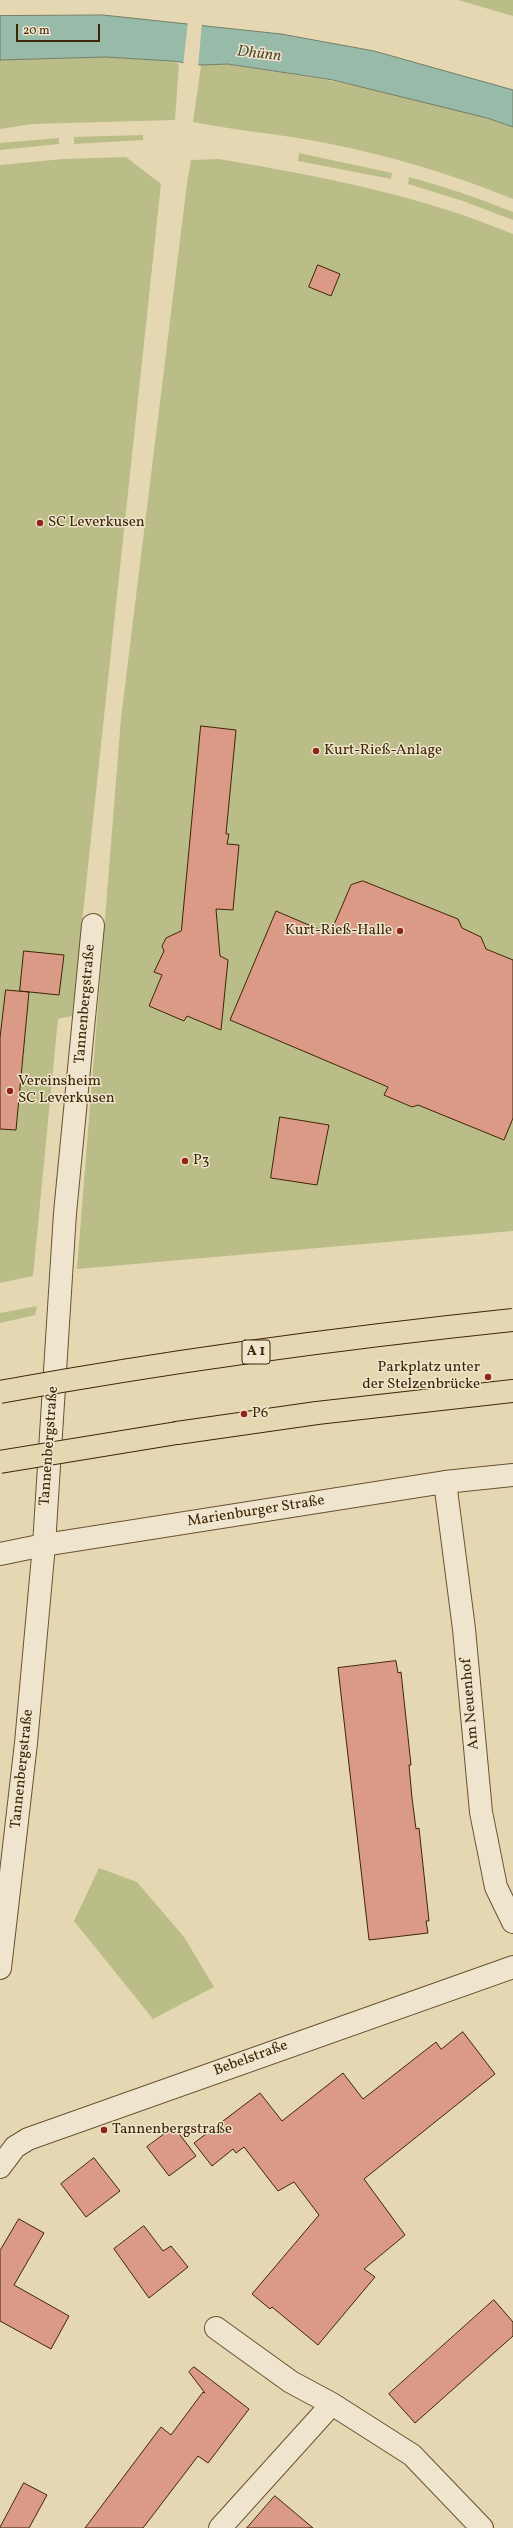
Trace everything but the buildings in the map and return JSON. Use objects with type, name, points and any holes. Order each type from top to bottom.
[{"type":"highway","name":"A 1","points":[[0,1392],[167,1364],[309,1344],[513,1320]]},
{"type":"highway","points":[[0,1462],[177,1433],[317,1413],[513,1391]]},
{"type":"street","name":"Tannenbergstraße","points":[[0,1968],[26,1743],[44,1545],[65,1213],[93,925]]},
{"type":"street","name":"Marienburger Straße","points":[[0,1554],[44,1545],[445,1482],[513,1476]]},
{"type":"street","name":"Am Neuenhof","points":[[445,1482],[464,1629],[481,1812],[496,1887],[513,1922]]},
{"type":"street","name":"Bebelstraße","points":[[1,2160],[15,2147],[28,2139],[513,1967]]},
{"type":"street","points":[[216,2328],[291,2382],[332,2404],[412,2455],[482,2528]]},
{"type":"street","points":[[220,2528],[332,2404]]},
{"type":"green space","points":[[458,0],[513,0],[513,16]]},
{"type":"green space","points":[[105,57],[172,61],[179,64],[175,120],[32,124],[0,129],[0,60]]},
{"type":"green space","points":[[228,64],[372,89],[443,105],[513,127],[513,199],[421,166],[350,148],[193,122],[201,65]]},
{"type":"green space","points":[[143,135],[143,140],[74,144],[74,137]]},
{"type":"green space","points":[[59,138],[59,144],[0,150],[0,143]]},
{"type":"green space","points":[[299,153],[392,173],[391,179],[298,161]]},
{"type":"green space","name":"SC Leverkusen","points":[[126,157],[161,184],[72,1016],[58,1019],[33,1276],[0,1283],[0,165],[63,159]]},
{"type":"green space","name":"Kurt-Rieß-Anlage","points":[[219,159],[294,172],[369,188],[442,208],[513,234],[513,1231],[77,1269],[121,718],[187,183],[191,160]]},
{"type":"green space","points":[[409,177],[462,193],[513,212],[513,220],[463,201],[408,184]]},
{"type":"green space","points":[[37,1306],[35,1315],[0,1323],[0,1313]]},
{"type":"green space","points":[[99,1868],[137,1882],[184,1937],[214,1987],[153,2019],[74,1921]]},
{"type":"water","name":"Dhünn","points":[[103,15],[281,34],[374,51],[513,90],[513,127],[487,118],[333,80],[228,64],[201,65],[172,61],[105,57],[0,60],[0,16]]},
{"type":"pier","points":[[188,21],[202,23],[198,67],[183,66]]},
{"type":"place","name":"SC Leverkusen","points":[[40,523]]},
{"type":"place","name":"Kurt-Rieß-Anlage","points":[[316,751]]},
{"type":"place","name":"Kurt-Rieß-Halle","points":[[400,931]]},
{"type":"place","name":"Vereinsheim SC Leverkusen","points":[[10,1091]]},
{"type":"place","name":"P3","points":[[185,1161]]},
{"type":"place","name":"Parkplatz unter der Stelzenbrücke","points":[[488,1377]]},
{"type":"place","name":"P6","points":[[244,1414]]},
{"type":"place","name":"Tannenbergstraße","points":[[104,2130]]}]
